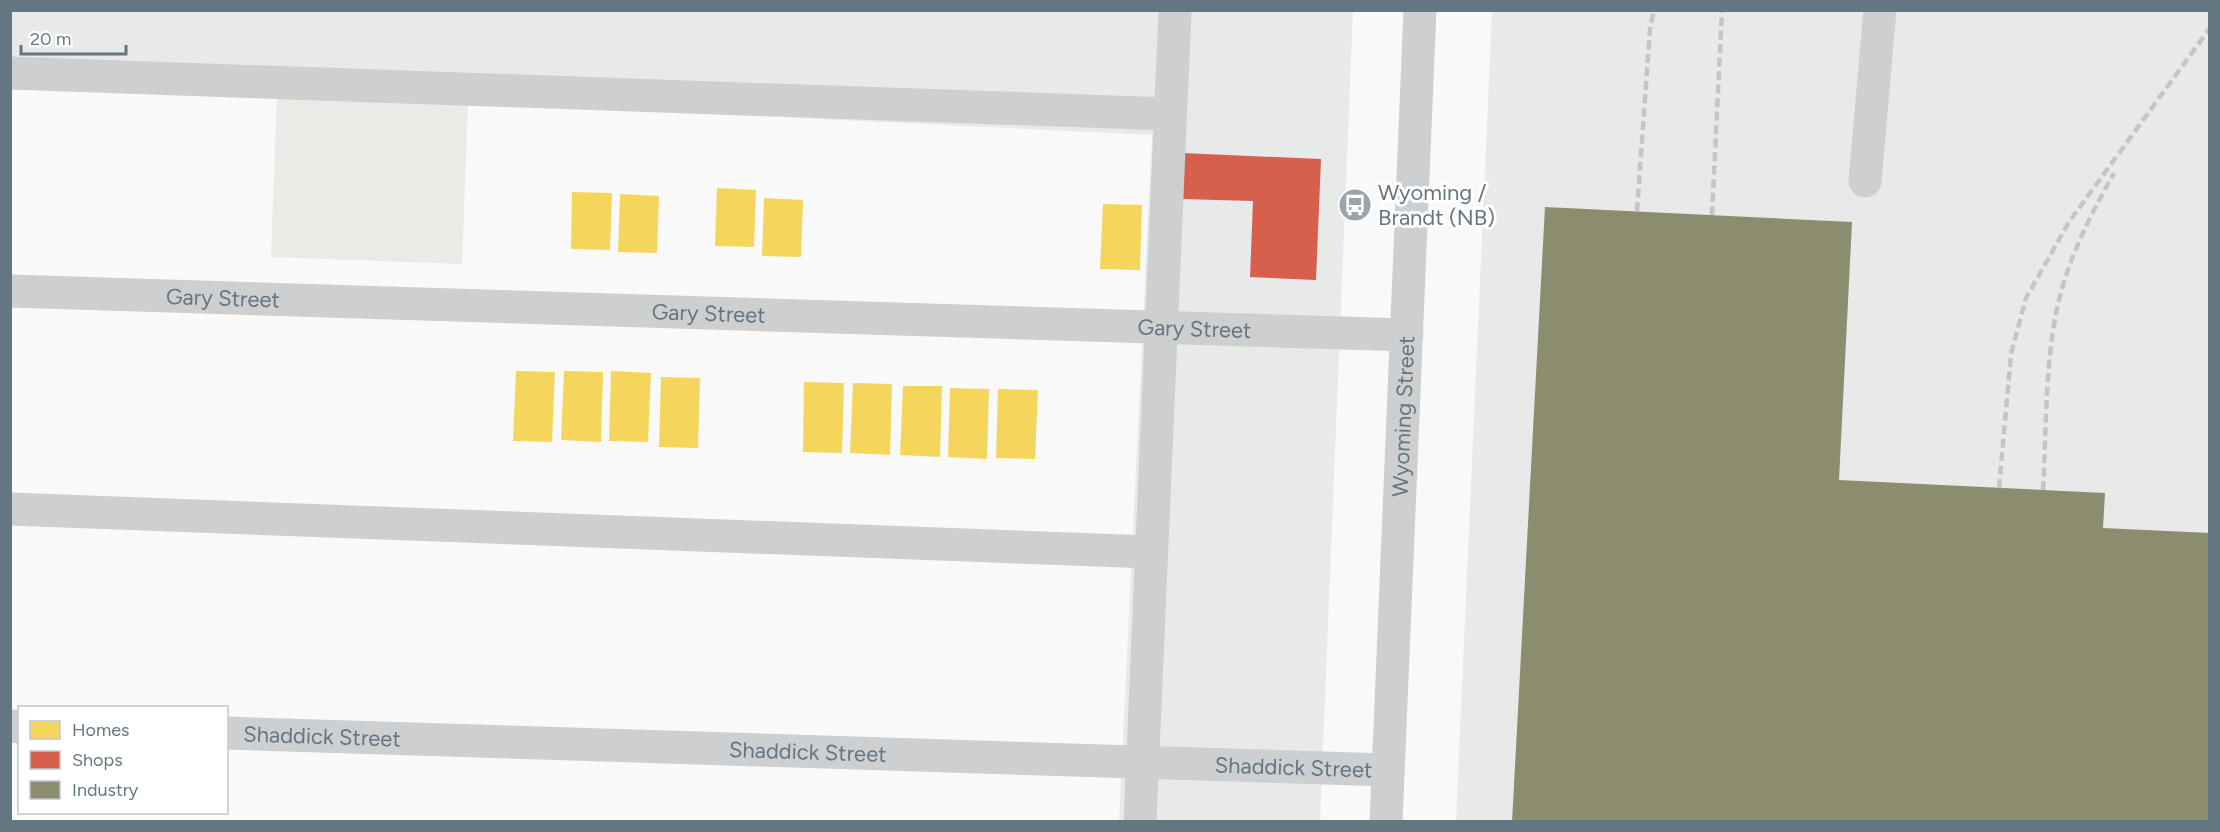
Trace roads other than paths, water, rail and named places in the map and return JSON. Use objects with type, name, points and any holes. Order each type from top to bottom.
[{"type":"street","points":[[1140,822],[1175,10]]},
{"type":"street","name":"Wyoming Street","points":[[1386,822],[1420,10]]},
{"type":"street","points":[[1865,181],[1880,10]]},
{"type":"street","points":[[10,73],[1170,114]]},
{"type":"street","name":"Gary Street","points":[[10,291],[1407,336]]},
{"type":"street","points":[[10,509],[1151,552]]},
{"type":"street","name":"Shaddick Street","points":[[228,733],[1388,770]]},
{"type":"railway","points":[[1637,211],[1650,29],[1654,10]]},
{"type":"railway","points":[[1712,215],[1722,10]]},
{"type":"railway","points":[[1999,488],[2011,354],[2026,298],[2069,222],[2210,28]]},
{"type":"railway","points":[[2043,490],[2049,361],[2057,310],[2063,285],[2079,241],[2114,173]]},
{"type":"place","name":"Wyoming / Brandt (NB)","points":[[1355,205]]}]
